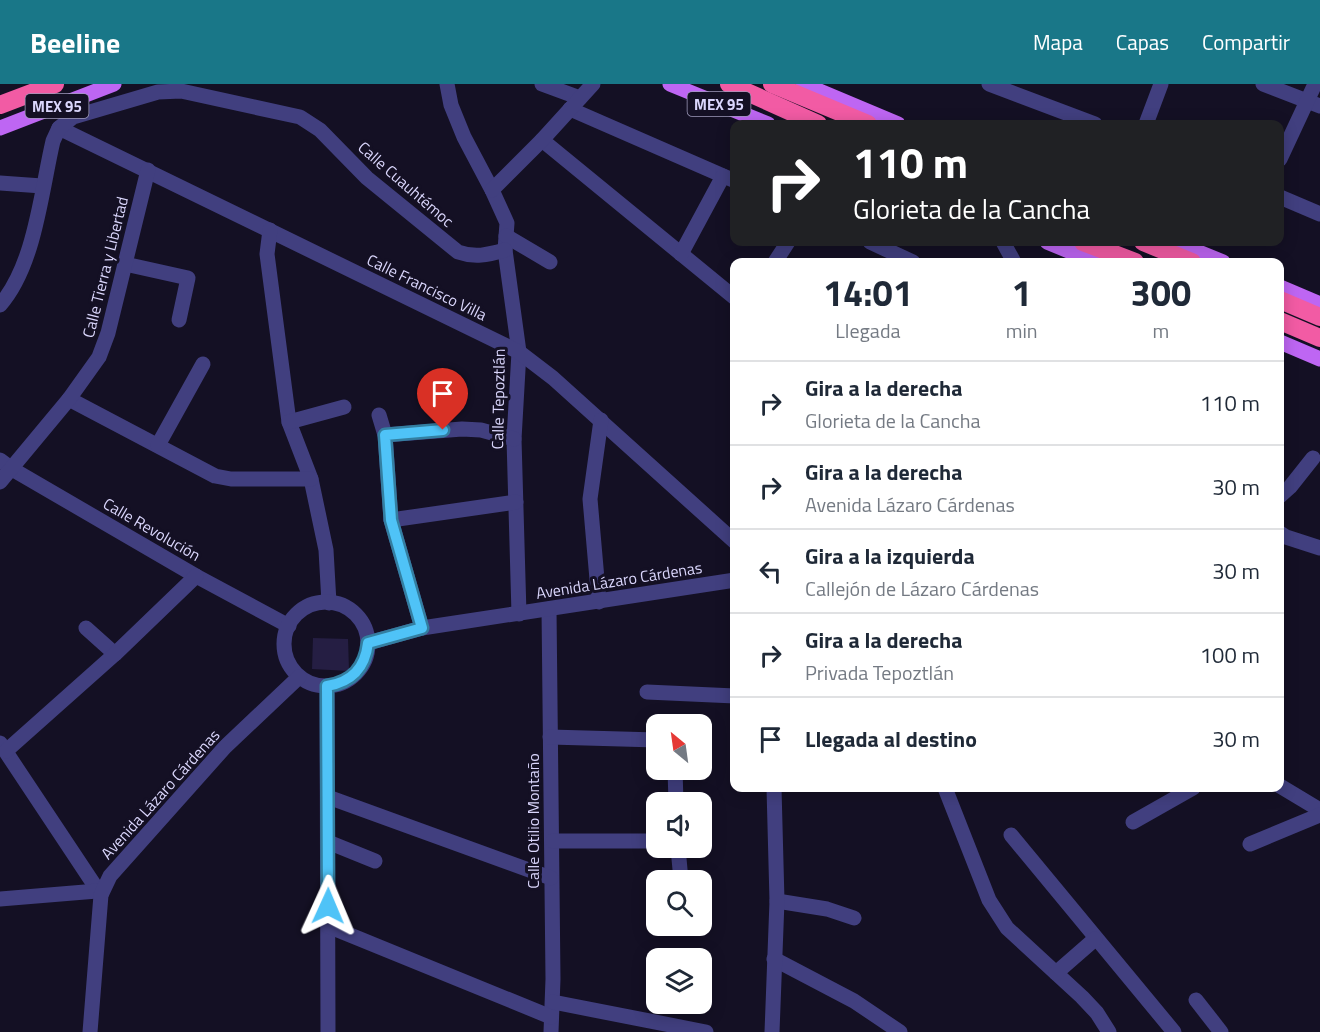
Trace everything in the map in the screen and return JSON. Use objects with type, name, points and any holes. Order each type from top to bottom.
[{"type":"highway","name":"MEX 95","points":[[0,94],[25,84]]},
{"type":"highway","name":"MEX 95","points":[[0,105],[55,84]]},
{"type":"highway","name":"MEX 95","points":[[729,84],[809,120]]},
{"type":"highway","name":"MEX 95","points":[[772,84],[858,120]]},
{"type":"highway","points":[[1093,246],[1124,258]]},
{"type":"highway","points":[[1153,246],[1182,258]]},
{"type":"highway","points":[[1284,302],[1320,317]]},
{"type":"highway","points":[[1284,323],[1320,338]]},
{"type":"main road","name":"MEX 95","points":[[0,128],[114,84]]},
{"type":"main road","name":"MEX 95","points":[[670,84],[758,120]]},
{"type":"main road","points":[[803,84],[888,120]]},
{"type":"main road","points":[[1057,246],[1085,258]]},
{"type":"main road","points":[[1183,246],[1213,258]]},
{"type":"main road","points":[[1284,289],[1320,304]]},
{"type":"main road","points":[[1284,344],[1320,359]]},
{"type":"street","name":"Calle Tepoztlán","points":[[447,84],[451,105],[464,137],[507,224],[505,243],[519,352],[514,439],[519,614]]},
{"type":"street","points":[[542,84],[575,104],[729,179],[681,254]]},
{"type":"street","points":[[492,190],[593,84]]},
{"type":"street","points":[[989,84],[1084,120]]},
{"type":"street","points":[[1148,120],[1161,84]]},
{"type":"street","points":[[1263,84],[1314,104]]},
{"type":"street","points":[[1284,153],[1314,104],[1315,84]]},
{"type":"street","name":"Calle Cuauhtémoc","points":[[59,128],[73,117],[158,92],[169,91],[181,91],[300,117],[320,129],[367,178],[458,252],[471,257],[488,255],[505,243]]},
{"type":"street","points":[[0,305],[20,273],[32,242],[42,186],[53,141],[59,128]]},
{"type":"street","name":"Calle Francisco Villa","points":[[59,128],[519,352],[601,420],[730,537]]},
{"type":"street","points":[[542,140],[730,294]]},
{"type":"street","name":"Calle Tierra y Libertad","points":[[0,482],[6,465],[69,399],[99,357],[108,333],[148,170]]},
{"type":"street","points":[[0,183],[42,186]]},
{"type":"street","points":[[1284,199],[1320,214]]},
{"type":"street","points":[[270,230],[267,254],[289,422],[311,479],[326,550],[329,603]]},
{"type":"street","points":[[505,243],[550,262]]},
{"type":"street","points":[[879,246],[904,258]]},
{"type":"street","points":[[124,264],[188,278],[179,320]]},
{"type":"street","points":[[158,445],[203,364]]},
{"type":"street","points":[[69,399],[215,476],[231,479],[311,479]]},
{"type":"street","points":[[289,422],[344,407]]},
{"type":"street","points":[[379,415],[385,435],[391,520],[422,628]]},
{"type":"street","points":[[599,602],[590,499],[601,420]]},
{"type":"street","points":[[385,435],[462,429],[481,430],[514,439]]},
{"type":"street","points":[[1284,492],[1313,458]]},
{"type":"street","name":"Calle Revolución","points":[[6,465],[196,576],[289,626]]},
{"type":"street","points":[[391,520],[516,502]]},
{"type":"street","points":[[1284,536],[1320,548]]},
{"type":"street","points":[[0,899],[99,893],[3,747],[115,654],[196,576]]},
{"type":"street","name":"Avenida Lázaro Cárdenas","points":[[368,643],[422,628],[730,582]]},
{"type":"street","points":[[329,603],[341,605],[356,616],[366,631],[368,643],[361,668],[340,684],[327,686],[308,682],[299,676],[290,666],[285,653],[284,639],[294,617],[310,606],[329,603]]},
{"type":"street","name":"Calle Otilio Montaño","points":[[549,609],[553,841],[552,1017]]},
{"type":"street","points":[[86,628],[115,654]]},
{"type":"street","name":"Avenida Lázaro Cárdenas","points":[[90,1032],[99,893],[121,862],[225,747],[299,676]]},
{"type":"street","points":[[327,686],[328,1032]]},
{"type":"street","points":[[647,692],[730,696]]},
{"type":"street","points":[[550,737],[646,740]]},
{"type":"street","points":[[1284,788],[1320,810]]},
{"type":"street","points":[[772,1032],[777,901],[774,792]]},
{"type":"street","points":[[947,792],[989,900],[1007,928],[1082,996],[1097,1013],[1109,1032]]},
{"type":"street","points":[[1133,822],[1186,792]]},
{"type":"street","points":[[328,797],[551,878]]},
{"type":"street","points":[[1250,844],[1320,815]]},
{"type":"street","points":[[1011,835],[1174,1032]]},
{"type":"street","points":[[553,841],[646,841]]},
{"type":"street","points":[[328,842],[375,861]]},
{"type":"street","points":[[777,901],[827,909],[854,918]]},
{"type":"street","points":[[328,926],[552,1017],[706,1032]]},
{"type":"street","points":[[1056,973],[1095,939]]},
{"type":"street","points":[[774,959],[854,1001],[900,1032]]},
{"type":"street","points":[[1196,1000],[1221,1032]]},
{"type":"building","points":[[313,638],[348,639],[349,671],[312,669]]},
{"type":"route","points":[[328,906],[327,686],[340,684],[361,668],[368,643],[422,628],[391,520],[385,435],[443,430]]}]
